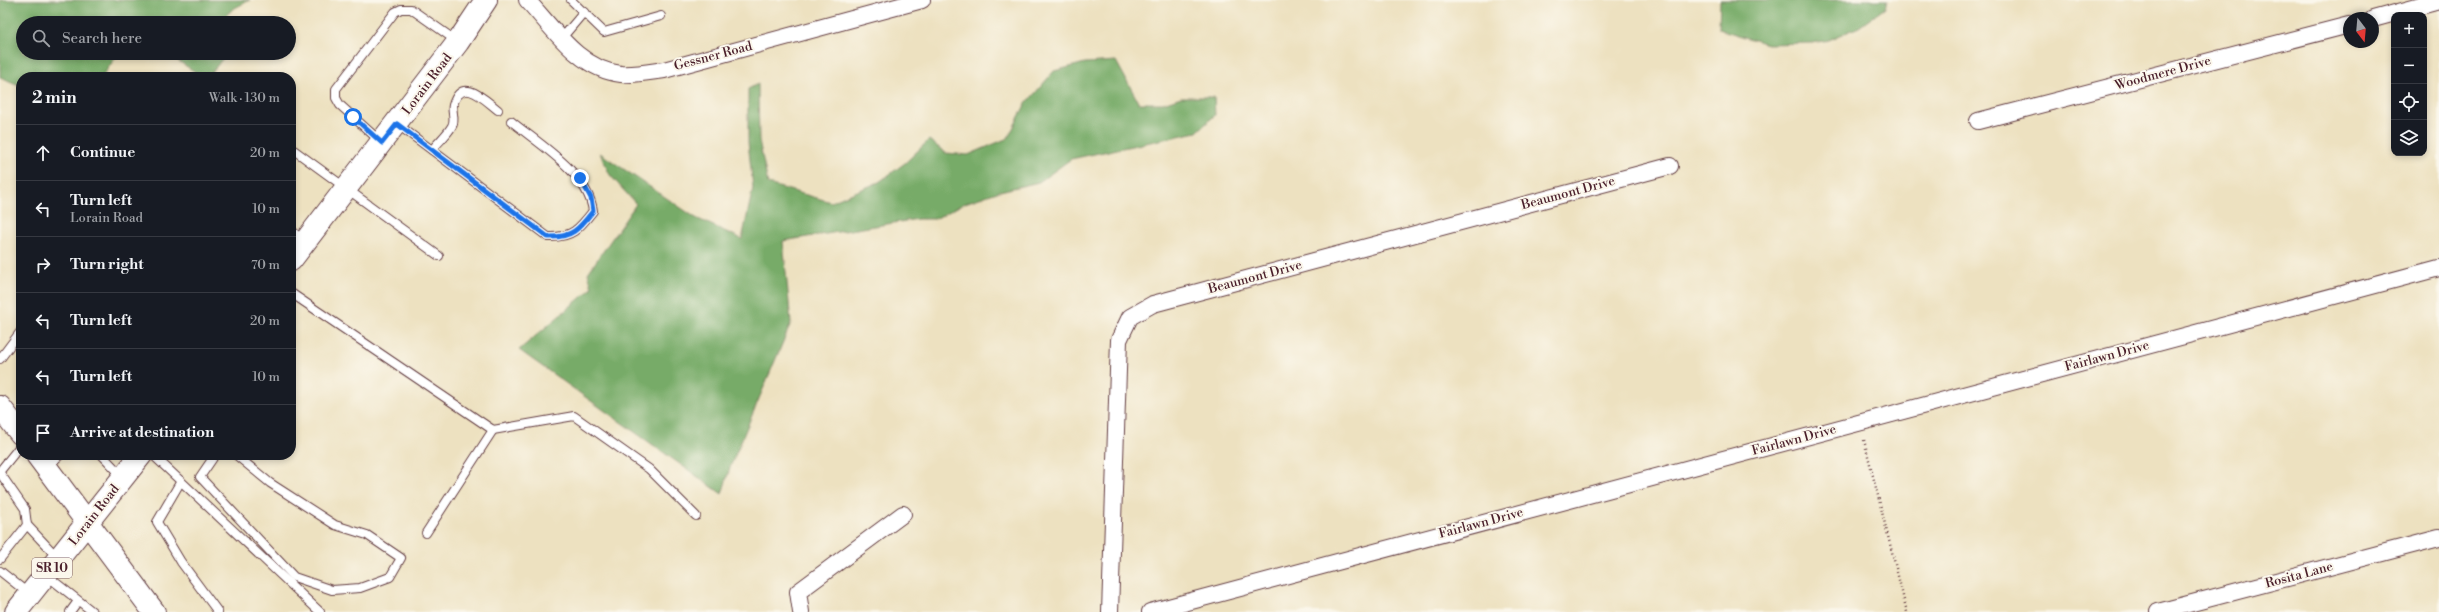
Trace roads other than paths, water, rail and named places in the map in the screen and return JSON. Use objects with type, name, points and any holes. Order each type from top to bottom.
[{"type":"main road","name":"Lorain Road","points":[[298,236],[346,187],[382,143],[458,42],[486,0]]},
{"type":"main road","points":[[0,407],[16,427]]},
{"type":"main road","points":[[48,460],[88,523],[149,610]]},
{"type":"main road","name":"Lorain Road","points":[[16,612],[137,460]]},
{"type":"street","name":"Gessner Road","points":[[528,0],[574,52],[603,70],[622,74],[664,70],[922,0]]},
{"type":"street","points":[[2379,17],[2439,1]]},
{"type":"street","name":"Woodmere Drive","points":[[1978,121],[2343,27]]},
{"type":"street","name":"Beaumont Drive","points":[[1110,612],[1119,340],[1130,317],[1153,304],[1670,166]]},
{"type":"street","name":"Fairlawn Drive","points":[[1150,612],[2439,268]]},
{"type":"street","points":[[801,612],[798,592],[903,514]]},
{"type":"street","name":"Rosita Lane","points":[[2158,612],[2439,538]]},
{"type":"lane","points":[[572,0],[604,32],[661,16]]},
{"type":"lane","points":[[382,143],[340,105],[336,98],[336,89],[341,82],[395,12],[401,9],[411,9],[458,42]]},
{"type":"lane","points":[[562,38],[584,12]]},
{"type":"lane","points":[[432,150],[452,126],[454,119],[453,106],[459,94],[467,90],[474,90],[498,110]]},
{"type":"lane","points":[[397,124],[548,237],[561,237],[579,229],[593,211],[591,198],[580,178],[511,121]]},
{"type":"lane","points":[[296,152],[439,256]]},
{"type":"lane","points":[[296,296],[493,430],[574,416],[649,469],[696,516]]},
{"type":"lane","points":[[0,359],[16,338]]},
{"type":"lane","points":[[426,533],[493,430]]},
{"type":"lane","points":[[16,437],[0,472],[25,509],[27,525],[52,567],[78,601],[93,612]]},
{"type":"lane","points":[[107,460],[124,478]]},
{"type":"lane","points":[[158,460],[320,612]]},
{"type":"lane","points":[[212,460],[200,478],[294,577],[332,590],[360,588],[390,577],[401,558],[367,535],[335,525],[270,483],[242,460]]},
{"type":"lane","points":[[181,481],[157,522],[182,562],[218,612]]},
{"type":"lane","points":[[0,559],[27,525]]},
{"type":"lane","points":[[0,571],[30,595]]},
{"type":"lane","points":[[70,612],[78,601]]}]
